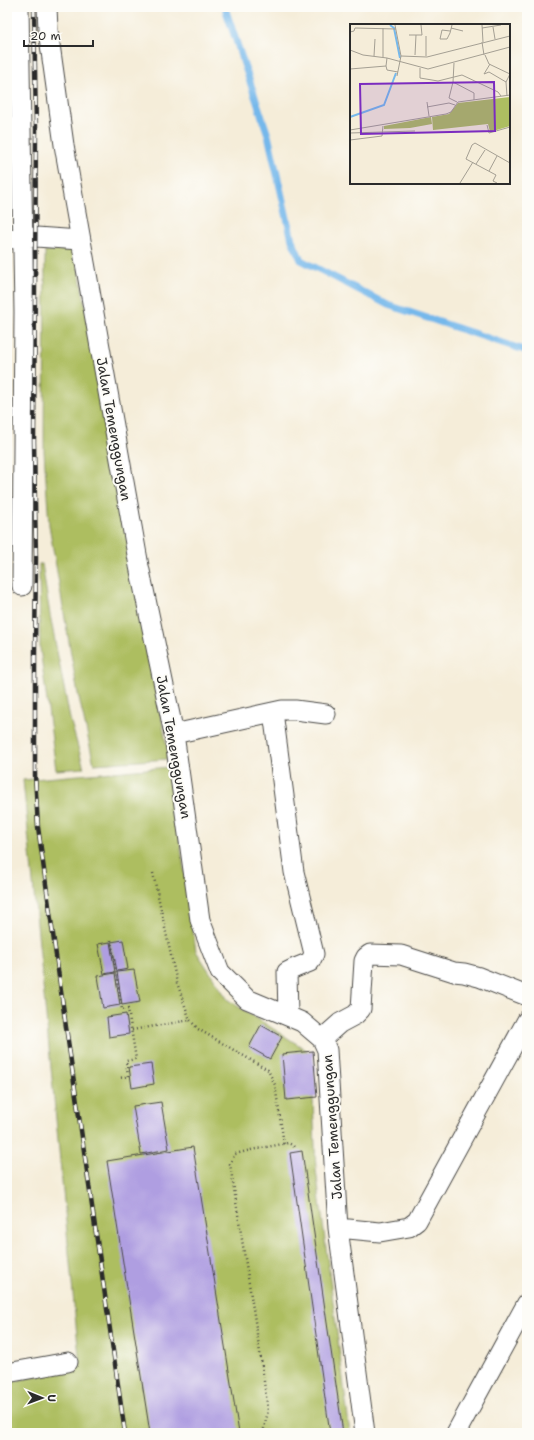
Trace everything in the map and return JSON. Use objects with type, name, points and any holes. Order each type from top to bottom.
[{"type":"street","points":[[19,7],[15,238],[24,320],[22,586]]},
{"type":"street","name":"Jalan Temenggungan","points":[[47,7],[48,30],[62,138],[139,566],[174,734],[200,920],[220,972],[247,999],[302,1022],[322,1040],[327,1050],[329,1062],[338,1228],[365,1433]]},
{"type":"street","points":[[15,238],[36,237],[80,240]]},
{"type":"street","points":[[174,734],[273,712],[295,710],[326,714]]},
{"type":"street","points":[[273,712],[294,872],[314,954],[310,962],[287,972],[288,1016]]},
{"type":"street","points":[[322,1040],[340,1024],[355,1015],[361,1009],[364,961],[370,954],[401,955],[454,972],[479,977],[527,996]]},
{"type":"street","points":[[338,1228],[380,1232],[409,1227],[416,1221],[527,1020]]},
{"type":"street","points":[[456,1433],[527,1303]]},
{"type":"street","points":[[7,1373],[68,1362]]},
{"type":"path","points":[[153,873],[177,983],[190,1020],[198,1029],[268,1070],[276,1085],[284,1144]]},
{"type":"path","points":[[111,940],[122,1010],[128,1009],[136,1059],[126,1061],[128,1077],[118,1078]]},
{"type":"path","points":[[131,1030],[190,1020]]},
{"type":"path","points":[[263,1433],[268,1411],[230,1164],[235,1154],[284,1144],[292,1145],[294,1147]]},
{"type":"green space","points":[[75,250],[169,759],[94,764],[77,689],[49,525],[44,451],[45,251]]},
{"type":"green space","points":[[39,564],[42,564],[70,719],[84,768],[56,770],[40,648]]},
{"type":"green space","points":[[169,767],[196,951],[228,1000],[311,1053],[316,1170],[350,1433],[10,1433],[7,1423],[7,1383],[80,1366],[23,780]]},
{"type":"building","points":[[123,940],[128,969],[117,971],[111,942]]},
{"type":"building","points":[[110,942],[115,972],[104,974],[98,944]]},
{"type":"building","points":[[134,970],[140,1002],[122,1005],[117,972]]},
{"type":"building","points":[[115,973],[120,1005],[103,1008],[98,976]]},
{"type":"building","points":[[126,1014],[129,1034],[109,1037],[107,1017]]},
{"type":"building","points":[[261,1025],[282,1037],[270,1059],[249,1047]]},
{"type":"building","points":[[313,1051],[317,1097],[286,1100],[282,1054]]},
{"type":"building","points":[[151,1064],[154,1084],[132,1088],[129,1067]]},
{"type":"building","points":[[161,1102],[169,1149],[141,1154],[133,1106]]},
{"type":"building","points":[[193,1147],[239,1433],[150,1433],[107,1161]]},
{"type":"building","points":[[302,1151],[343,1433],[330,1433],[290,1153]]},
{"type":"waterway","points":[[226,7],[226,11],[268,135],[292,240],[301,260],[388,305],[527,351]]},
{"type":"railway","points":[[34,7],[36,129],[34,441],[36,558],[35,775],[38,827],[125,1433]]}]
